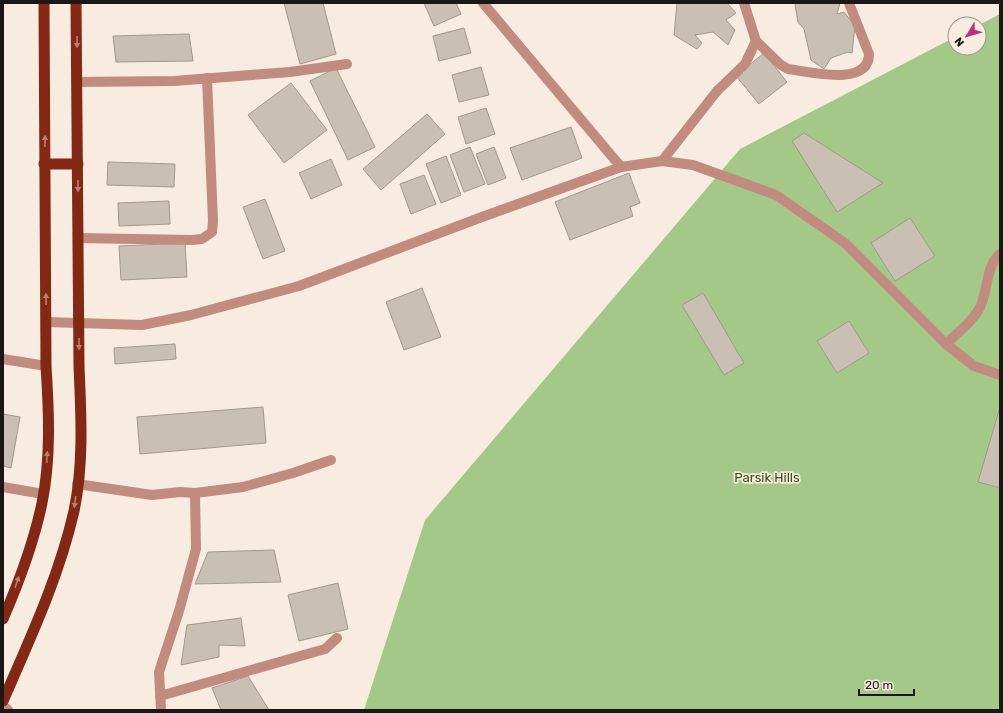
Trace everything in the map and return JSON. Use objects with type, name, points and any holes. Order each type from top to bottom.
[{"type":"highway","points":[[4,614],[29,549],[43,494],[49,420],[46,366],[44,3]]},
{"type":"highway","points":[[3,701],[41,614],[60,559],[74,510],[77,484],[82,421],[79,324],[76,3]]},
{"type":"highway","points":[[44,164],[78,164]]},
{"type":"street","points":[[483,3],[621,167]]},
{"type":"street","points":[[744,3],[756,41],[781,65],[788,69],[846,75],[859,72],[866,68],[869,54],[848,3]]},
{"type":"street","points":[[662,161],[717,91],[745,64],[756,41]]},
{"type":"street","points":[[77,82],[174,81],[290,72],[347,64]]},
{"type":"street","points":[[78,238],[192,240],[202,238],[212,232],[213,221],[207,78]]},
{"type":"street","points":[[46,322],[142,325],[191,315],[299,286],[482,216],[621,167],[662,161],[693,165],[776,195],[845,243],[946,344],[974,366],[1000,375]]},
{"type":"street","points":[[946,344],[975,317],[982,305],[989,272],[1000,254]]},
{"type":"street","points":[[3,359],[46,366]]},
{"type":"street","points":[[77,484],[152,495],[180,492],[194,493],[243,487],[293,473],[331,460]]},
{"type":"street","points":[[3,487],[43,494]]},
{"type":"street","points":[[161,710],[159,672],[179,611],[196,549],[194,493]]},
{"type":"street","points":[[160,696],[325,648],[337,638]]},
{"type":"street","points":[[3,706],[8,710]]},
{"type":"green space","name":"Parsik Hills","points":[[1000,14],[1000,710],[364,710],[425,520],[740,149],[947,41],[947,56],[987,56],[987,21]]},
{"type":"building","points":[[284,3],[323,3],[336,54],[300,64]]},
{"type":"building","points":[[424,3],[456,3],[461,14],[434,26]]},
{"type":"building","points":[[677,3],[727,3],[736,13],[726,20],[735,30],[728,45],[713,32],[695,35],[702,43],[697,49],[674,35]]},
{"type":"building","points":[[796,3],[840,3],[837,14],[844,12],[855,26],[852,53],[848,52],[831,58],[824,69],[811,60],[804,29],[798,22],[795,5]]},
{"type":"building","points":[[464,28],[471,53],[439,61],[433,36]]},
{"type":"building","points":[[189,34],[193,61],[116,62],[113,36]]},
{"type":"building","points":[[764,53],[787,82],[759,104],[736,76]]},
{"type":"building","points":[[481,67],[489,95],[459,102],[452,75]]},
{"type":"building","points":[[336,68],[375,147],[348,160],[310,81]]},
{"type":"building","points":[[291,83],[327,130],[284,163],[248,115]]},
{"type":"building","points":[[486,108],[495,134],[466,144],[458,117]]},
{"type":"building","points":[[427,114],[445,134],[381,190],[363,169]]},
{"type":"building","points":[[571,127],[582,158],[522,180],[510,148]]},
{"type":"building","points":[[804,133],[883,183],[837,212],[792,141]]},
{"type":"building","points":[[470,147],[485,184],[464,192],[450,155]]},
{"type":"building","points":[[494,147],[506,178],[488,185],[476,154]]},
{"type":"building","points":[[446,156],[461,195],[441,203],[426,164]]},
{"type":"building","points":[[331,159],[342,185],[311,199],[299,173]]},
{"type":"building","points":[[108,162],[175,164],[174,187],[107,185]]},
{"type":"building","points":[[629,173],[640,203],[630,207],[633,216],[570,240],[555,202]]},
{"type":"building","points":[[424,175],[436,204],[411,214],[400,184]]},
{"type":"building","points":[[265,199],[285,251],[263,259],[243,207]]},
{"type":"building","points":[[169,201],[170,224],[119,226],[118,203]]},
{"type":"building","points":[[910,218],[935,256],[895,281],[871,243]]},
{"type":"building","points":[[185,243],[187,277],[121,280],[119,246]]},
{"type":"building","points":[[422,288],[441,337],[404,350],[386,302]]},
{"type":"building","points":[[703,293],[744,363],[724,375],[682,305]]},
{"type":"building","points":[[849,321],[869,353],[837,373],[817,341]]},
{"type":"building","points":[[175,344],[176,359],[115,364],[114,348]]},
{"type":"building","points":[[263,407],[266,443],[140,454],[137,417]]},
{"type":"building","points":[[1000,407],[1000,488],[978,482]]},
{"type":"building","points":[[3,414],[20,417],[11,468],[3,466]]},
{"type":"building","points":[[274,550],[281,582],[195,584],[208,552]]},
{"type":"building","points":[[338,583],[348,629],[299,641],[288,595]]},
{"type":"building","points":[[241,618],[245,646],[219,645],[219,657],[181,665],[187,625]]},
{"type":"building","points":[[248,676],[269,710],[221,710],[212,688]]}]
